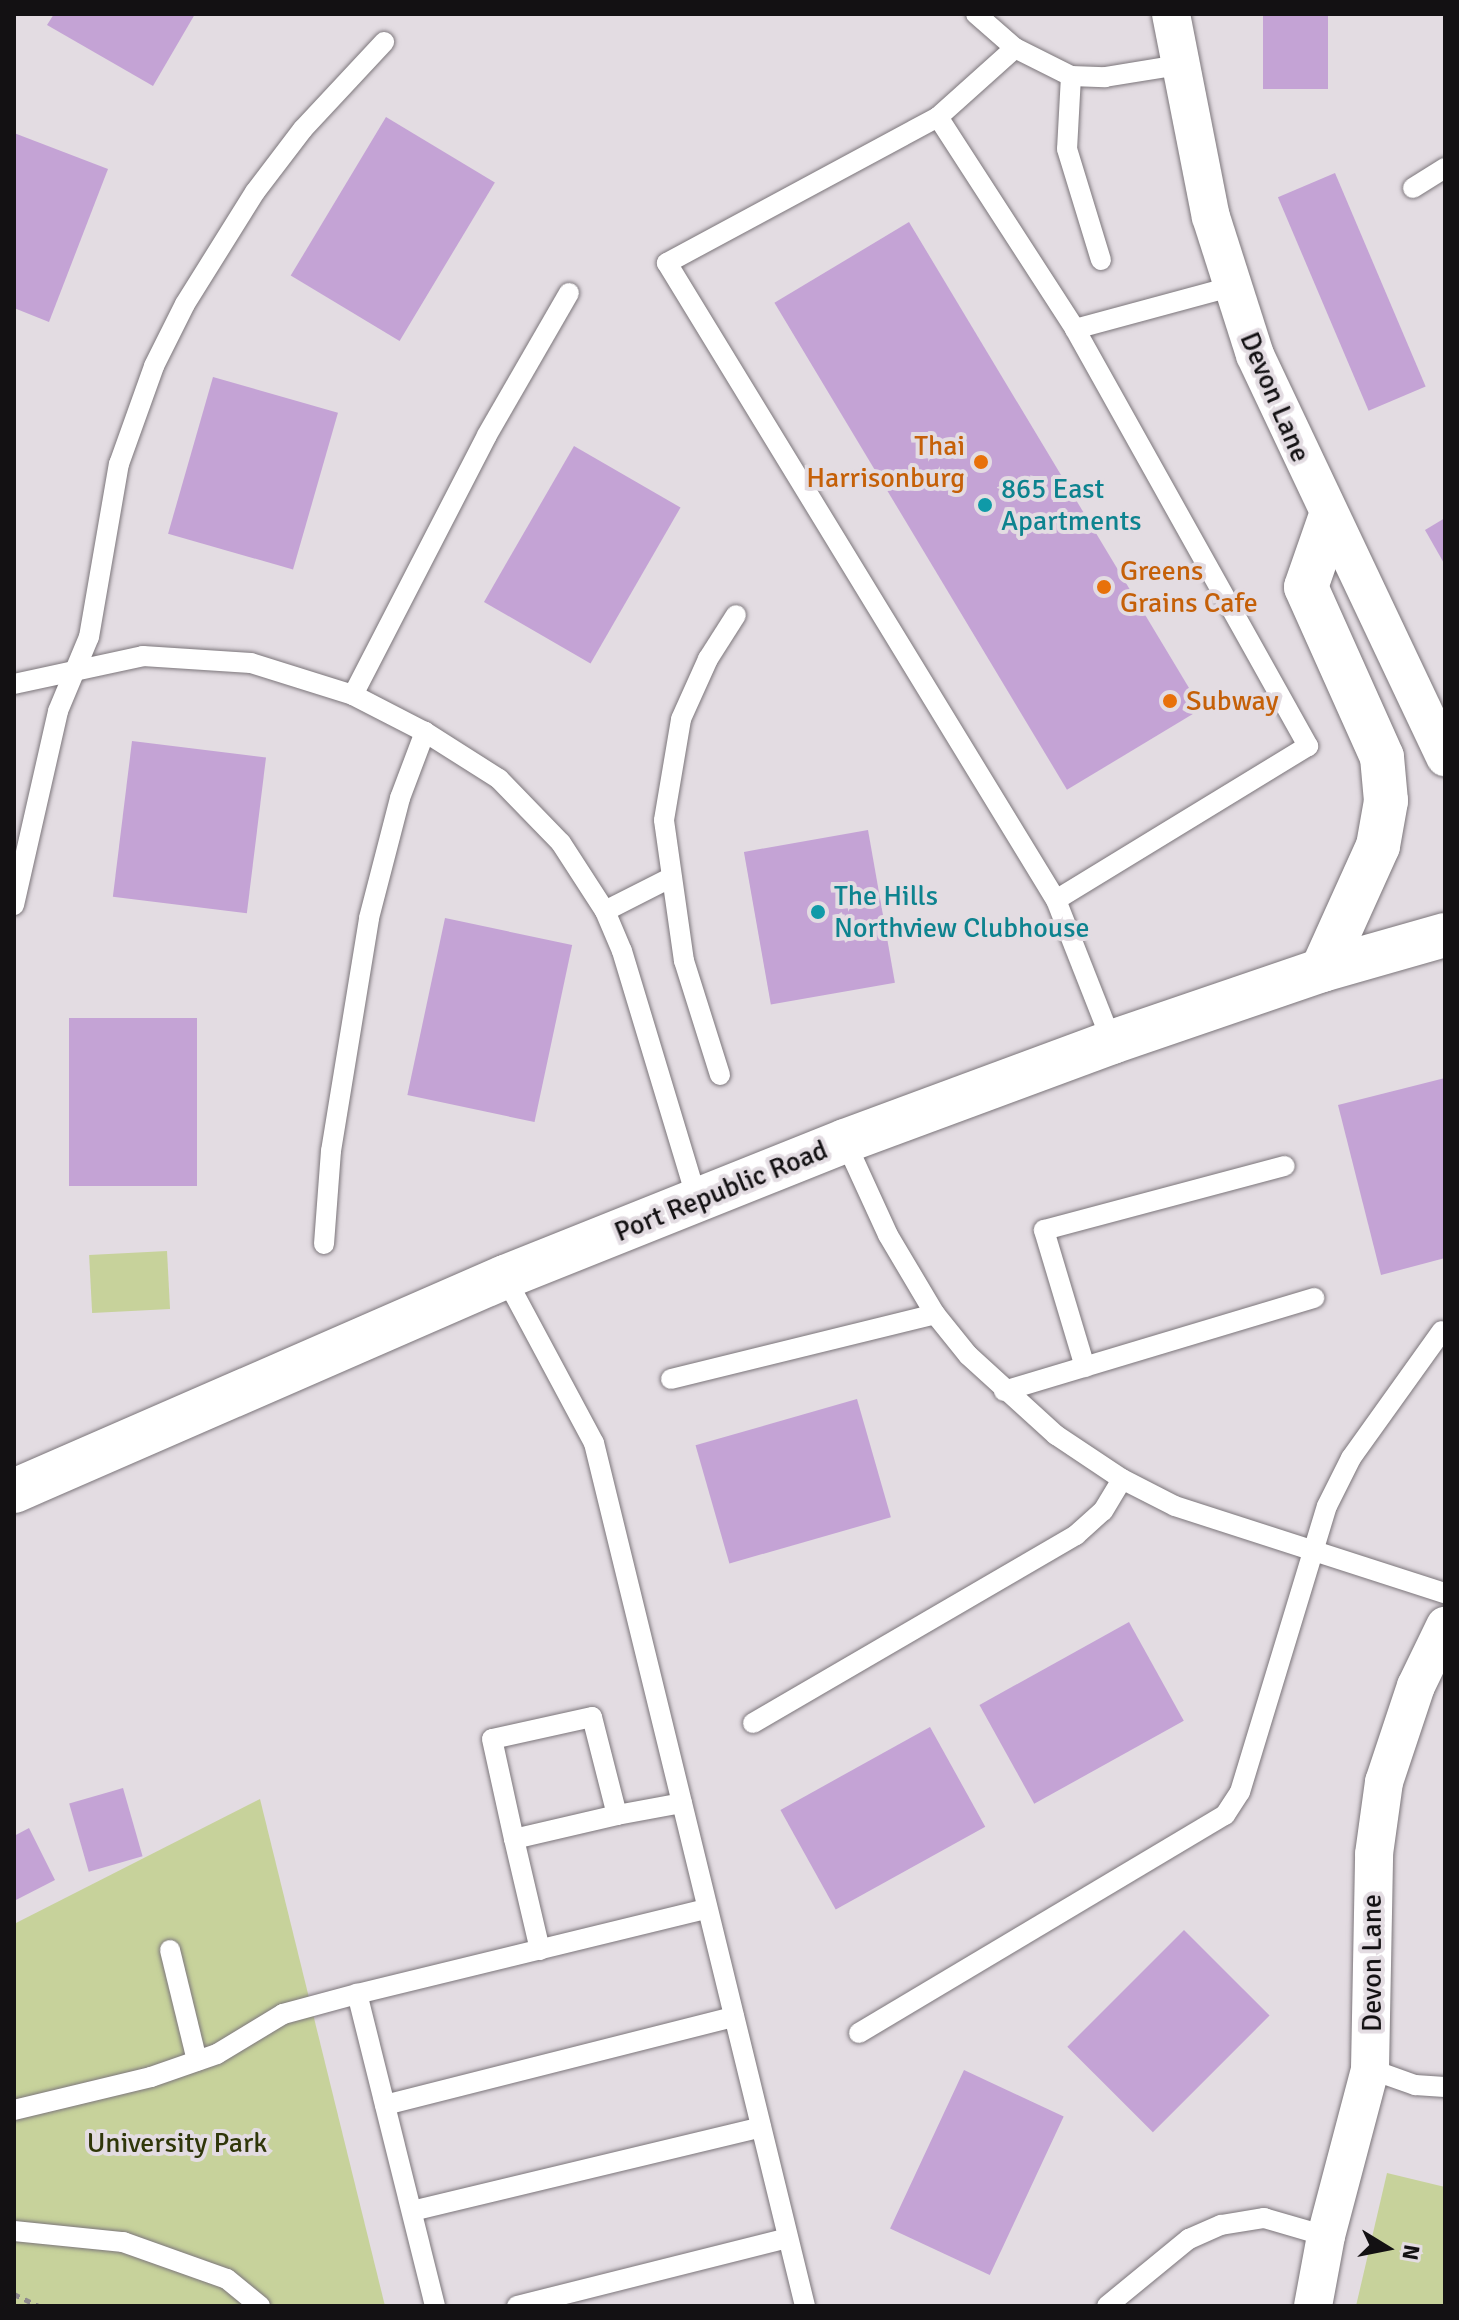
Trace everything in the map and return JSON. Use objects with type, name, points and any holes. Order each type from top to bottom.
[{"type":"main road","points":[[1322,970],[1378,846],[1386,801],[1382,757],[1306,587],[1329,521]]},
{"type":"main road","name":"Port Republic Road","points":[[15,1487],[505,1277],[845,1141],[1112,1042],[1322,970],[1445,935]]},
{"type":"street","name":"Devon Lane","points":[[1171,14],[1178,65],[1231,287],[1255,355],[1329,521],[1445,757]]},
{"type":"street","name":"Devon Lane","points":[[1313,2306],[1326,2236],[1370,2069],[1377,1825],[1398,1733],[1445,1626]]},
{"type":"lane","points":[[976,14],[1015,48],[1071,76],[1105,77],[1178,65]]},
{"type":"lane","points":[[14,905],[58,711],[89,637],[110,497],[154,366],[185,304],[255,192],[303,129],[384,42]]},
{"type":"lane","points":[[1015,48],[938,117],[667,263],[1056,900],[1112,1042]]},
{"type":"lane","points":[[1071,76],[1067,149],[1101,260]]},
{"type":"lane","points":[[938,117],[1075,329],[1308,746],[1056,900]]},
{"type":"lane","points":[[1413,188],[1445,168]]},
{"type":"lane","points":[[1075,329],[1231,287]]},
{"type":"lane","points":[[353,695],[487,435],[569,293]]},
{"type":"lane","points":[[720,1075],[684,961],[668,879],[664,820],[672,752],[696,682],[736,615]]},
{"type":"lane","points":[[14,684],[134,657],[181,655],[292,673],[353,695],[425,732],[499,779],[533,810],[605,911],[622,951],[697,1200]]},
{"type":"lane","points":[[324,1244],[331,1151],[369,918],[400,798],[425,732]]},
{"type":"lane","points":[[605,911],[668,879]]},
{"type":"lane","points":[[845,1141],[888,1235],[935,1314],[1004,1391],[1056,1435],[1122,1479],[1203,1517],[1445,1593]]},
{"type":"lane","points":[[1085,1367],[1044,1230],[1285,1166]]},
{"type":"lane","points":[[505,1277],[594,1443],[805,2306]]},
{"type":"lane","points":[[1004,1391],[1314,1298]]},
{"type":"lane","points":[[671,1379],[935,1314]]},
{"type":"lane","points":[[859,2033],[1225,1815],[1240,1792],[1311,1551],[1351,1458],[1442,1331]]},
{"type":"lane","points":[[753,1723],[1076,1535],[1103,1511],[1122,1479]]},
{"type":"lane","points":[[540,1950],[492,1739],[592,1717],[617,1815]]},
{"type":"lane","points":[[514,1839],[682,1803]]},
{"type":"lane","points":[[14,2110],[197,2061],[283,2014],[707,1909]]},
{"type":"lane","points":[[170,1950],[197,2061]]},
{"type":"lane","points":[[357,1994],[435,2306]]},
{"type":"lane","points":[[385,2105],[734,2017]]},
{"type":"lane","points":[[1370,2069],[1415,2085],[1445,2087]]},
{"type":"lane","points":[[412,2211],[761,2127]]},
{"type":"lane","points":[[1107,2306],[1189,2239],[1221,2225],[1264,2218],[1326,2236]]},
{"type":"lane","points":[[14,2231],[123,2242],[227,2279],[260,2306]]},
{"type":"lane","points":[[517,2306],[788,2238]]},
{"type":"path","points":[[14,2294],[39,2306]]},
{"type":"green space","points":[[167,1251],[170,1309],[92,1313],[89,1255]]},
{"type":"green space","name":"University Park","points":[[260,1799],[385,2306],[14,2306],[14,1924]]},
{"type":"green space","points":[[1387,2173],[1445,2187],[1445,2306],[1356,2306]]},
{"type":"building","points":[[54,14],[195,14],[153,86],[47,25]]},
{"type":"building","points":[[1263,14],[1328,14],[1328,89],[1263,89]]},
{"type":"building","points":[[386,117],[495,182],[400,341],[291,276]]},
{"type":"building","points":[[14,133],[108,169],[49,322],[14,308]]},
{"type":"building","points":[[1335,173],[1426,387],[1369,411],[1278,197]]},
{"type":"building","name":"865 East Apartments","points":[[909,222],[1202,709],[1067,790],[774,303]]},
{"type":"building","points":[[213,377],[338,413],[293,570],[168,534]]},
{"type":"building","points":[[574,446],[681,508],[591,663],[484,602]]},
{"type":"building","points":[[1445,518],[1445,565],[1425,530]]},
{"type":"building","points":[[132,741],[266,757],[247,913],[113,897]]},
{"type":"building","name":"The Hills Northview Clubhouse","points":[[868,830],[895,983],[771,1005],[744,852]]},
{"type":"building","points":[[445,918],[572,945],[535,1122],[407,1095]]},
{"type":"building","points":[[69,1018],[197,1018],[197,1186],[69,1186]]},
{"type":"building","points":[[1445,1078],[1445,1258],[1381,1275],[1338,1105]]},
{"type":"building","points":[[857,1399],[891,1517],[729,1564],[696,1445]]},
{"type":"building","points":[[1129,1622],[1184,1721],[1034,1804],[979,1705]]},
{"type":"building","points":[[930,1727],[985,1827],[836,1910],[780,1810]]},
{"type":"building","points":[[123,1788],[143,1856],[89,1872],[69,1803]]},
{"type":"building","points":[[29,1828],[55,1880],[14,1901],[14,1836]]},
{"type":"building","points":[[1184,1930],[1270,2016],[1153,2132],[1067,2047]]},
{"type":"building","points":[[964,2070],[1064,2116],[990,2275],[890,2229]]},
{"type":"place","name":"Thai Harrisonburg","points":[[981,462]]},
{"type":"place","name":"865 East Apartments","points":[[985,505]]},
{"type":"place","name":"Greens Grains Cafe","points":[[1104,587]]},
{"type":"place","name":"Subway","points":[[1170,701]]},
{"type":"place","name":"The Hills Northview Clubhouse","points":[[818,912]]}]
